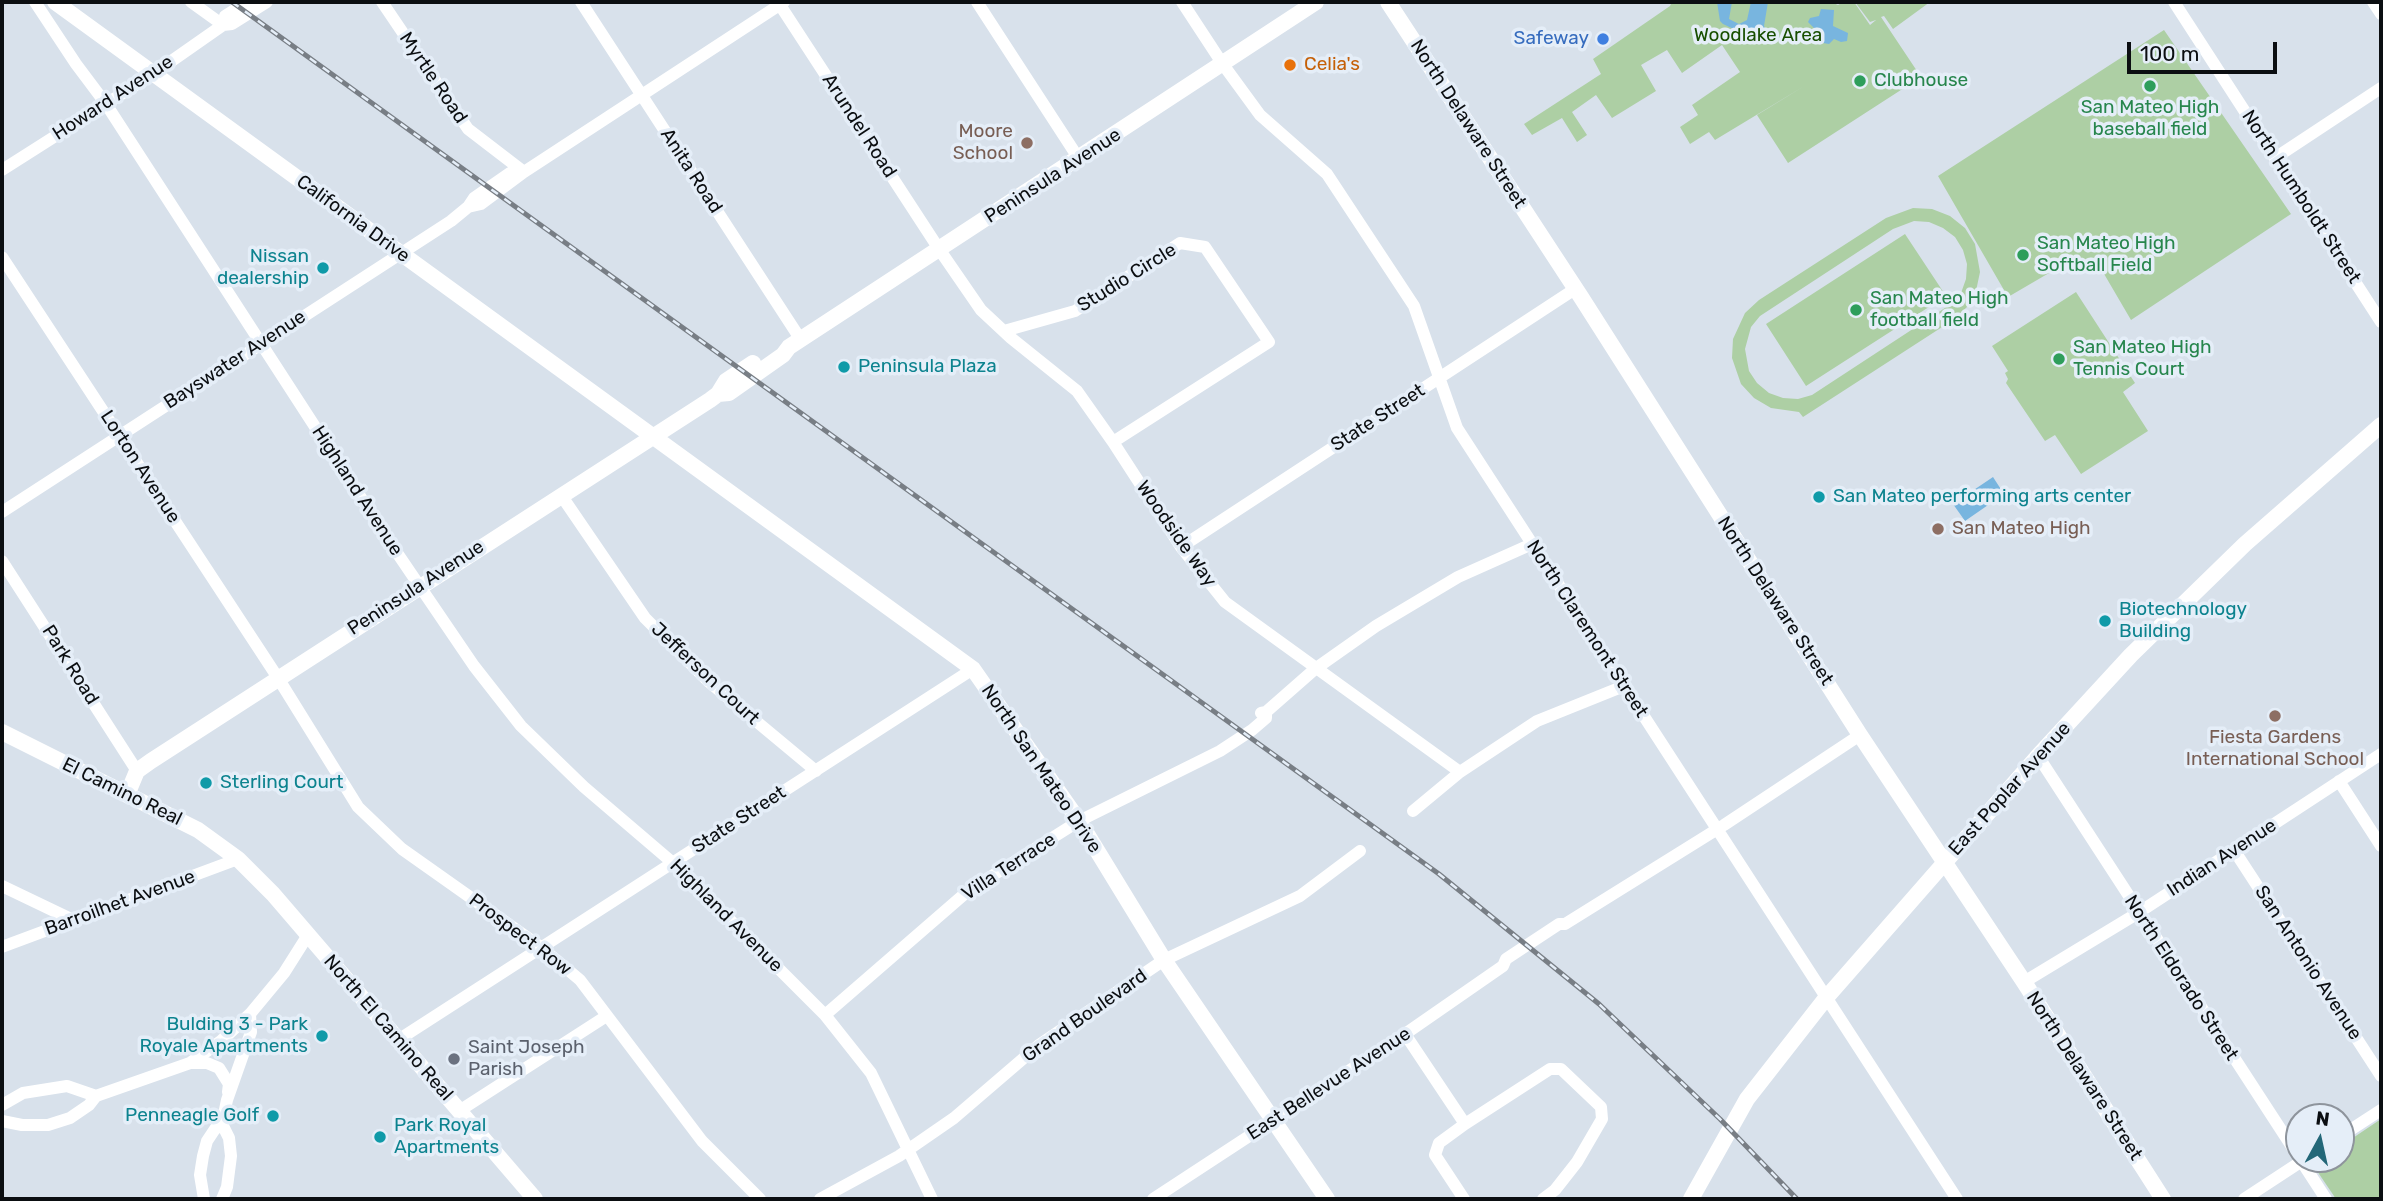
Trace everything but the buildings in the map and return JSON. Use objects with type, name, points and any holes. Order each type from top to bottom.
[{"type":"main road","name":"California Drive","points":[[55,2],[652,436]]},
{"type":"main road","name":"Peninsula Avenue","points":[[137,771],[718,394],[726,381],[777,347],[795,343],[1316,2]]},
{"type":"main road","name":"North Delaware Street","points":[[1388,2],[1860,735],[2024,982],[2163,1199]]},
{"type":"main road","name":"East Poplar Avenue","points":[[1695,1198],[1747,1099],[1826,998],[2038,757],[2131,655],[2245,544],[2381,425]]},
{"type":"main road","name":"North San Mateo Drive","points":[[652,436],[974,669],[1079,821],[1164,960],[1327,1199]]},
{"type":"main road","name":"El Camino Real","points":[[2,732],[198,830],[239,859]]},
{"type":"main road","points":[[127,795],[137,771]]},
{"type":"main road","name":"North El Camino Real","points":[[239,859],[308,935],[531,1197]]},
{"type":"street","name":"Highland Avenue","points":[[36,2],[76,64],[106,104],[419,586],[474,666],[521,726],[584,787],[673,863],[825,1015],[871,1073],[932,1199]]},
{"type":"street","points":[[191,2],[223,25]]},
{"type":"street","name":"Howard Avenue","points":[[223,25],[225,16],[247,2]]},
{"type":"street","name":"Howard Avenue","points":[[2,170],[153,74],[223,25],[232,24],[267,2]]},
{"type":"street","name":"Myrtle Road","points":[[382,2],[468,129],[524,172]]},
{"type":"street","name":"Anita Road","points":[[581,2],[642,95],[795,343]]},
{"type":"street","points":[[977,2],[1079,159]]},
{"type":"street","name":"North Claremont Street","points":[[1182,2],[1222,64],[1261,115],[1327,174],[1415,306],[1457,428],[1957,1199]]},
{"type":"street","name":"North Humboldt Street","points":[[2174,2],[2381,322]]},
{"type":"street","points":[[2374,2],[2381,14]]},
{"type":"street","name":"Bayswater Avenue","points":[[2,512],[261,342],[401,254],[468,207],[474,198],[510,173],[524,172],[781,3]]},
{"type":"street","name":"Arundel Road","points":[[781,3],[939,249]]},
{"type":"street","points":[[2275,158],[2381,88]]},
{"type":"street","name":"Studio Circle","points":[[1004,331],[1075,311],[1180,243],[1206,247],[1269,342],[1114,442]]},
{"type":"street","name":"Woodside Way","points":[[939,249],[981,310],[1077,391],[1114,442],[1181,547],[1225,603],[1460,772]]},
{"type":"street","name":"Lorton Avenue","points":[[2,257],[278,678]]},
{"type":"street","name":"State Street","points":[[1181,547],[1575,289]]},
{"type":"street","name":"Jefferson Court","points":[[561,495],[645,618],[709,682],[816,771]]},
{"type":"street","name":"Villa Terrace","points":[[825,1015],[968,891],[1079,821],[1217,751],[1217,747],[1266,712],[1315,669],[1376,626],[1458,577],[1532,544]]},
{"type":"street","name":"Park Road","points":[[2,561],[137,771]]},
{"type":"street","name":"State Street","points":[[398,1040],[974,669]]},
{"type":"street","name":"Prospect Row","points":[[278,678],[358,807],[402,849],[542,948],[580,980],[605,1017],[702,1141],[760,1199]]},
{"type":"street","points":[[1413,811],[1460,772],[1536,721],[1624,686]]},
{"type":"street","name":"East Bellevue Avenue","points":[[1153,1199],[1405,1034],[1503,966],[1506,959],[1559,924],[1565,924],[1717,829],[1860,735]]},
{"type":"street","name":"Indian Avenue","points":[[2024,982],[2138,913],[2381,754]]},
{"type":"street","name":"North Eldorado Street","points":[[2038,757],[2285,1134]]},
{"type":"street","points":[[2339,781],[2381,846]]},
{"type":"street","name":"Grand Boulevard","points":[[820,1199],[908,1150],[954,1118],[1039,1045],[1164,960],[1300,896],[1360,850]]},
{"type":"street","name":"San Antonio Avenue","points":[[2234,850],[2381,1076]]},
{"type":"street","name":"Barroilhet Avenue","points":[[2,947],[239,859]]},
{"type":"street","points":[[2,886],[73,920]]},
{"type":"street","points":[[2,1121],[22,1125],[48,1125],[70,1118],[89,1105],[96,1096],[190,1063],[221,1041],[250,1014],[284,972],[308,935]]},
{"type":"street","points":[[227,1100],[250,1032],[250,1014]]},
{"type":"street","points":[[459,1111],[605,1017]]},
{"type":"street","points":[[1405,1034],[1465,1124]]},
{"type":"street","points":[[190,1063],[207,1063],[219,1068],[229,1084],[222,1124],[229,1138],[231,1156],[227,1186],[222,1199]]},
{"type":"street","points":[[1464,1199],[1434,1155],[1438,1143],[1550,1069],[1561,1069],[1601,1107],[1602,1119],[1559,1195],[1543,1199]]},
{"type":"street","points":[[2,1105],[23,1093],[42,1088],[67,1086],[96,1096]]},
{"type":"street","points":[[2355,1127],[2381,1110]]},
{"type":"street","points":[[204,1199],[200,1175],[203,1156],[207,1141],[222,1124]]},
{"type":"street","points":[[2244,1199],[2285,1173]]},
{"type":"street","name":"North Eldorado Street","points":[[2310,1173],[2326,1199]]},
{"type":"green space","name":"Woodlake Area","points":[[1672,2],[1831,2],[1838,5],[1854,2],[1870,25],[1876,20],[1870,22],[1855,2],[1930,2],[1893,29],[1884,16],[1881,17],[1921,77],[1788,163],[1757,115],[1806,85],[1715,140],[1709,132],[1690,144],[1680,127],[1698,115],[1692,105],[1740,72],[1722,45],[1682,73],[1667,50],[1641,65],[1656,91],[1612,118],[1596,95],[1572,112],[1587,135],[1577,142],[1562,118],[1532,135],[1524,124],[1601,74],[1593,59]]},
{"type":"green space","points":[[2164,30],[2291,214],[2131,320],[2100,267],[2080,258],[2073,259],[2008,297],[1938,176]]},
{"type":"green space","points":[[1913,208],[1932,209],[1950,216],[1965,228],[1975,244],[1980,272],[1976,291],[1967,307],[1953,320],[1803,417],[1799,412],[1771,408],[1754,398],[1741,384],[1732,358],[1733,339],[1745,313],[1759,300],[1886,218]],"holes":[[[1914,221],[1929,222],[1955,237],[1967,264],[1961,293],[1951,304],[1812,395],[1798,399],[1783,398],[1769,393],[1757,383],[1749,371],[1745,349],[1751,327],[1760,316],[1893,229]]]},
{"type":"green space","name":"San Mateo High football field","points":[[1905,234],[1946,296],[1806,386],[1766,324]]},
{"type":"green space","name":"San Mateo High Tennis Court","points":[[2076,292],[2135,383],[2123,392],[2148,431],[2081,474],[2055,435],[2045,441],[2006,383],[2008,379],[2005,373],[2008,371],[1992,346]]},
{"type":"green space","points":[[2381,1119],[2381,1199],[2336,1199],[2318,1173],[2355,1173],[2355,1137]]},
{"type":"water","points":[[1717,2],[1732,2],[1729,19],[1739,24],[1747,20],[1751,2],[1768,2],[1764,26],[1768,33],[1767,40],[1763,42],[1723,24],[1720,21]]},
{"type":"water","points":[[1821,9],[1834,10],[1833,26],[1848,33],[1847,41],[1834,39],[1829,44],[1817,42],[1818,32],[1808,22],[1810,18],[1819,16]]},
{"type":"water","points":[[1993,477],[2004,494],[1965,521],[1953,504]]},
{"type":"railway","points":[[232,2],[1439,874],[1599,1004],[1720,1119],[1797,1199]]},
{"type":"place","name":"Safeway","points":[[1603,39]]},
{"type":"place","name":"Celia's","points":[[1290,65]]},
{"type":"place","name":"Clubhouse","points":[[1860,81]]},
{"type":"place","name":"San Mateo High baseball field","points":[[2150,86]]},
{"type":"place","name":"Moore School","points":[[1027,143]]},
{"type":"place","name":"San Mateo High Softball Field","points":[[2023,255]]},
{"type":"place","name":"Nissan dealership","points":[[323,268]]},
{"type":"place","name":"San Mateo High football field","points":[[1856,310]]},
{"type":"place","name":"San Mateo High Tennis Court","points":[[2059,359]]},
{"type":"place","name":"Peninsula Plaza","points":[[844,367]]},
{"type":"place","name":"San Mateo performing arts center","points":[[1819,497]]},
{"type":"place","name":"San Mateo High","points":[[1938,529]]},
{"type":"place","name":"Biotechnology Building","points":[[2105,621]]},
{"type":"place","name":"Fiesta Gardens International School","points":[[2275,716]]},
{"type":"place","name":"Sterling Court","points":[[206,783]]},
{"type":"place","name":"Bulding 3 - Park Royale Apartments","points":[[322,1036]]},
{"type":"place","name":"Saint Joseph Parish","points":[[454,1059]]},
{"type":"place","name":"Penneagle Golf","points":[[273,1116]]},
{"type":"place","name":"Park Royal Apartments","points":[[380,1137]]}]
